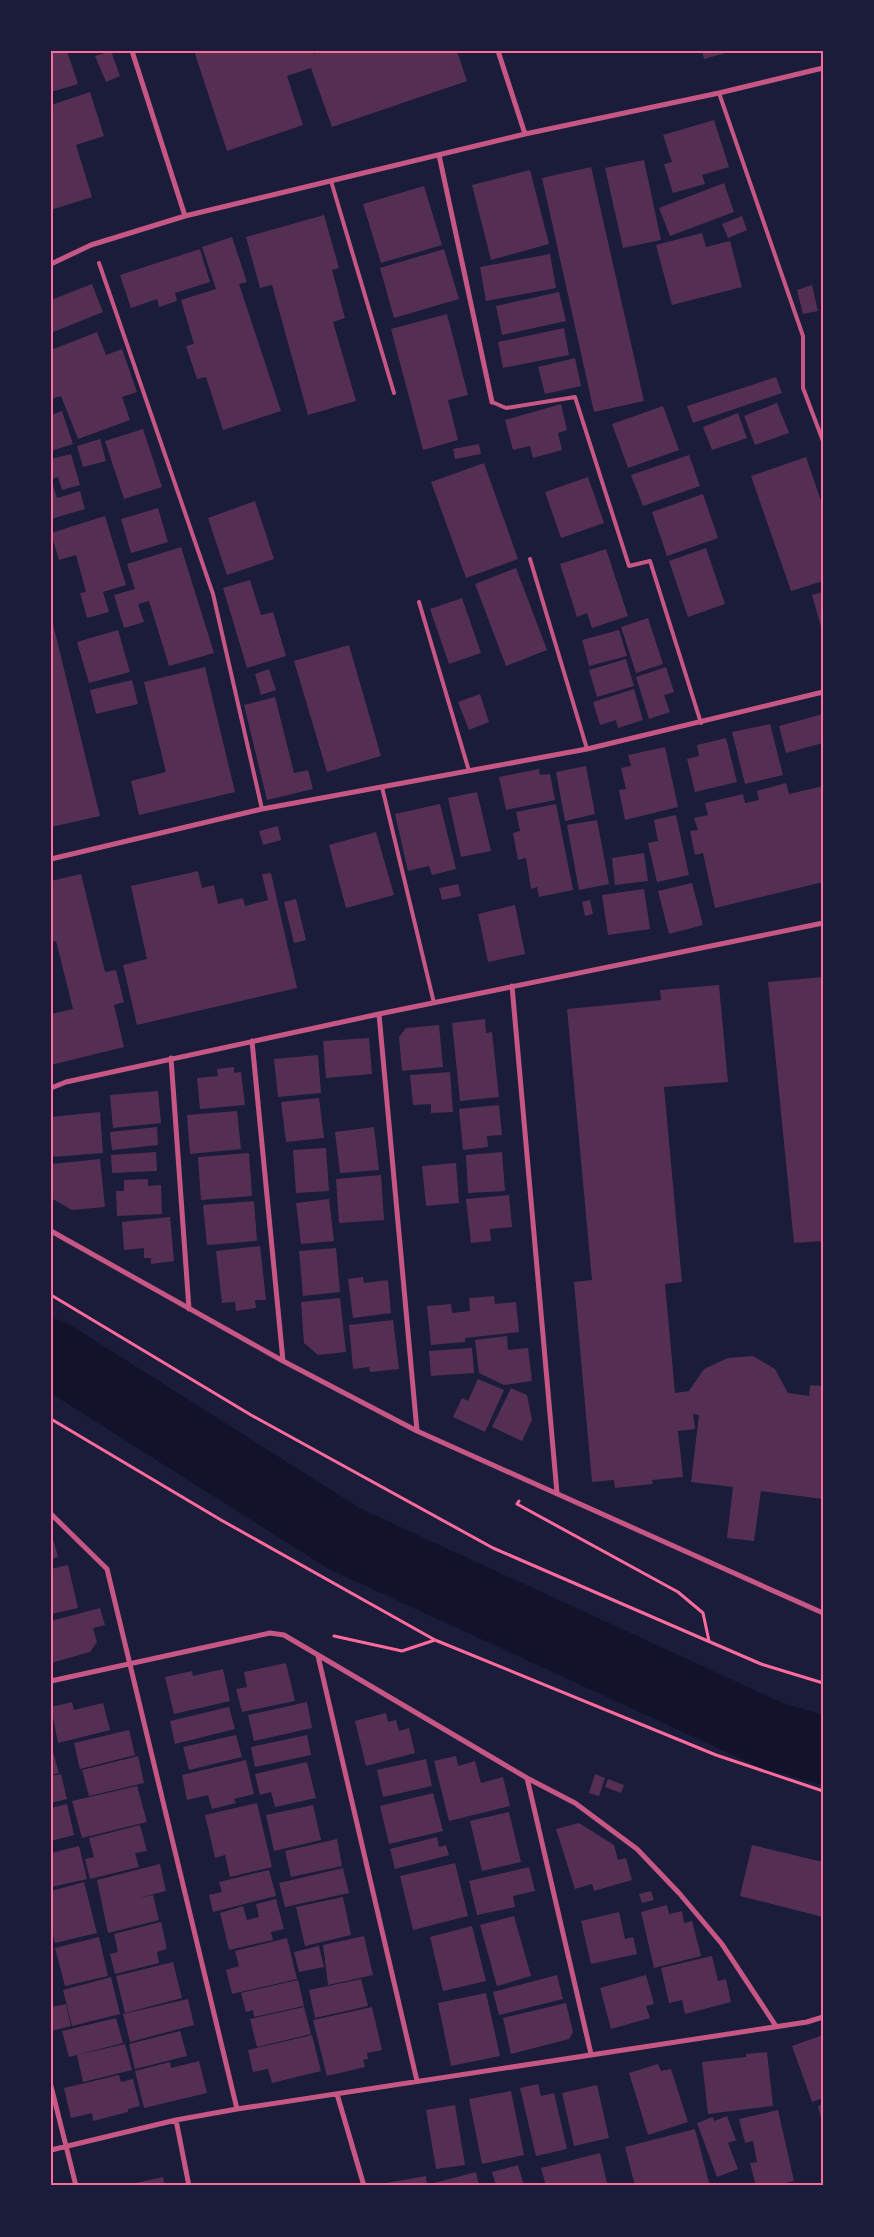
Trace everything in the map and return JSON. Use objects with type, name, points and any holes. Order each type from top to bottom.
[{"type":"street","points":[[132,51],[185,216]]},
{"type":"street","points":[[498,51],[525,134]]},
{"type":"street","points":[[51,264],[91,245],[185,216],[525,134],[719,93],[823,68]]},
{"type":"street","points":[[440,155],[492,402]]},
{"type":"street","points":[[51,859],[262,809],[587,749],[823,692]]},
{"type":"street","points":[[51,1088],[66,1082],[171,1058],[823,923]]},
{"type":"street","points":[[512,986],[557,1493]]},
{"type":"street","points":[[379,1014],[417,1431]]},
{"type":"street","points":[[252,1041],[283,1361]]},
{"type":"street","points":[[171,1058],[189,1310]]},
{"type":"street","points":[[51,1231],[189,1310],[417,1431],[823,1613]]},
{"type":"street","points":[[51,1514],[107,1569],[237,2109]]},
{"type":"street","points":[[51,1681],[270,1633],[284,1635],[527,1778],[575,1803],[637,1849],[679,1893],[722,1944],[776,2026]]},
{"type":"street","points":[[318,1656],[417,2081]]},
{"type":"street","points":[[527,1778],[591,2054]]},
{"type":"street","points":[[51,2150],[176,2120],[237,2109],[776,2026],[823,2017]]},
{"type":"street","points":[[51,2086],[76,2186]]},
{"type":"street","points":[[337,2094],[364,2186]]},
{"type":"street","points":[[176,2120],[190,2186]]},
{"type":"lane","points":[[719,93],[803,336],[803,388],[823,441]]},
{"type":"lane","points":[[331,181],[394,393]]},
{"type":"lane","points":[[99,264],[213,594],[262,809]]},
{"type":"lane","points":[[492,402],[506,408],[575,397],[630,566],[650,561],[701,723]]},
{"type":"lane","points":[[530,559],[587,749]]},
{"type":"lane","points":[[419,602],[469,771]]},
{"type":"lane","points":[[382,786],[434,1003]]},
{"type":"path","points":[[51,1295],[251,1415],[493,1548],[761,1664],[823,1683]]},
{"type":"path","points":[[51,1419],[221,1520],[435,1640],[716,1755],[823,1791]]},
{"type":"path","points":[[528,1480],[517,1504],[678,1592],[703,1613],[709,1641]]},
{"type":"path","points":[[326,1635],[402,1651],[435,1640]]},
{"type":"building","points":[[51,51],[67,51],[78,84],[51,92]]},
{"type":"building","points":[[111,51],[120,76],[106,82],[95,56]]},
{"type":"building","points":[[194,51],[313,51],[314,54],[320,51],[457,51],[467,81],[332,127],[311,68],[287,76],[303,125],[227,151]]},
{"type":"building","points":[[702,51],[729,51],[729,52],[704,59]]},
{"type":"building","points":[[90,92],[104,136],[76,145],[92,197],[51,210],[51,105]]},
{"type":"building","points":[[714,120],[729,167],[702,175],[705,184],[673,193],[664,164],[672,162],[663,135]]},
{"type":"building","points":[[644,160],[661,240],[623,248],[605,168]]},
{"type":"building","points":[[591,167],[644,401],[594,412],[542,178]]},
{"type":"building","points":[[530,170],[549,244],[491,260],[472,185]]},
{"type":"building","points":[[724,183],[734,212],[670,236],[659,208]]},
{"type":"building","points":[[424,186],[442,245],[381,263],[363,204]]},
{"type":"building","points":[[324,215],[339,268],[332,270],[345,318],[333,322],[356,401],[308,415],[272,285],[260,288],[246,237]]},
{"type":"building","points":[[742,216],[747,230],[728,238],[722,224]]},
{"type":"building","points":[[702,233],[706,247],[730,241],[742,287],[672,305],[656,245]]},
{"type":"building","points":[[232,237],[247,282],[239,284],[281,411],[223,430],[206,377],[197,379],[186,346],[194,344],[181,300],[216,289],[202,247]]},
{"type":"building","points":[[200,249],[210,282],[175,293],[177,301],[159,307],[157,299],[131,308],[120,275]]},
{"type":"building","points":[[444,249],[459,299],[394,318],[380,268]]},
{"type":"building","points":[[550,254],[556,288],[486,301],[480,267]]},
{"type":"building","points":[[92,284],[103,312],[51,333],[51,300]]},
{"type":"building","points":[[812,285],[818,311],[803,314],[797,290]]},
{"type":"building","points":[[559,292],[566,321],[502,335],[496,306]]},
{"type":"building","points":[[447,314],[468,395],[448,400],[458,440],[423,450],[391,329]]},
{"type":"building","points":[[564,328],[569,355],[503,368],[498,342]]},
{"type":"building","points":[[97,332],[106,355],[122,349],[137,392],[122,397],[130,420],[78,439],[61,396],[51,399],[51,350]]},
{"type":"building","points":[[575,358],[581,386],[545,394],[538,367]]},
{"type":"building","points":[[776,377],[782,393],[693,423],[687,406]]},
{"type":"building","points":[[777,403],[789,433],[755,445],[744,416]]},
{"type":"building","points":[[561,404],[567,430],[558,433],[562,450],[533,458],[530,446],[513,450],[505,420]]},
{"type":"building","points":[[663,406],[679,450],[628,468],[612,424]]},
{"type":"building","points":[[62,411],[73,444],[51,451],[51,415]]},
{"type":"building","points":[[738,413],[747,438],[712,450],[703,427]]},
{"type":"building","points":[[143,429],[162,487],[124,499],[105,441]]},
{"type":"building","points":[[100,439],[106,461],[83,467],[77,446]]},
{"type":"building","points":[[479,444],[481,454],[455,459],[453,449]]},
{"type":"building","points":[[71,454],[80,485],[62,490],[58,477],[51,479],[51,459]]},
{"type":"building","points":[[689,455],[700,486],[643,506],[631,475]]},
{"type":"building","points":[[806,457],[823,507],[823,581],[791,591],[751,476]]},
{"type":"building","points":[[484,463],[518,559],[466,578],[431,482]]},
{"type":"building","points":[[588,477],[604,523],[561,538],[545,492]]},
{"type":"building","points":[[51,479],[57,498],[80,491],[85,509],[51,519]]},
{"type":"building","points":[[703,494],[718,538],[667,556],[652,512]]},
{"type":"building","points":[[255,501],[274,559],[227,575],[208,518]]},
{"type":"building","points":[[158,508],[168,542],[131,553],[121,519]]},
{"type":"building","points":[[105,516],[126,585],[103,592],[109,612],[87,618],[80,593],[86,592],[76,555],[59,560],[51,533]]},
{"type":"building","points":[[181,547],[214,653],[169,666],[149,601],[138,604],[144,622],[124,628],[114,595],[135,589],[127,564]]},
{"type":"building","points":[[706,548],[725,604],[688,617],[669,561]]},
{"type":"building","points":[[606,549],[628,616],[592,628],[587,613],[577,617],[560,564]]},
{"type":"building","points":[[516,568],[547,650],[506,666],[475,584]]},
{"type":"building","points":[[250,580],[261,615],[273,612],[286,656],[247,668],[223,588]]},
{"type":"building","points":[[823,592],[823,630],[822,630],[812,595]]},
{"type":"building","points":[[462,598],[481,653],[449,664],[430,609]]},
{"type":"building","points":[[51,616],[100,816],[51,827]]},
{"type":"building","points":[[648,618],[663,664],[636,673],[621,627]]},
{"type":"building","points":[[118,630],[130,672],[89,683],[77,642]]},
{"type":"building","points":[[619,630],[627,656],[589,666],[582,640]]},
{"type":"building","points":[[349,645],[381,756],[327,772],[294,661]]},
{"type":"building","points":[[626,659],[634,686],[597,697],[589,670]]},
{"type":"building","points":[[205,667],[235,792],[139,815],[131,781],[166,772],[144,682]]},
{"type":"building","points":[[666,667],[674,692],[664,695],[670,712],[649,719],[636,677]]},
{"type":"building","points":[[269,669],[276,690],[261,695],[255,674]]},
{"type":"building","points":[[132,680],[138,704],[96,714],[90,690]]},
{"type":"building","points":[[634,689],[643,720],[618,728],[616,720],[600,725],[593,702]]},
{"type":"building","points":[[480,694],[489,722],[469,730],[458,702]]},
{"type":"building","points":[[275,697],[294,773],[308,770],[313,789],[267,800],[244,705]]},
{"type":"building","points":[[823,714],[823,743],[786,753],[779,726]]},
{"type":"building","points":[[770,724],[783,775],[745,784],[732,732]]},
{"type":"building","points":[[726,738],[737,782],[695,792],[687,759],[699,756],[697,745]]},
{"type":"building","points":[[665,747],[678,807],[625,820],[619,790],[626,789],[621,768],[631,766],[628,755]]},
{"type":"building","points":[[586,766],[595,814],[565,821],[556,772]]},
{"type":"building","points":[[539,769],[540,775],[550,774],[555,800],[506,810],[499,777]]},
{"type":"building","points":[[786,783],[789,794],[823,786],[823,882],[715,908],[703,853],[695,855],[690,831],[698,830],[694,818],[708,815],[705,803],[743,794],[745,803],[759,800],[757,791]]},
{"type":"building","points":[[477,792],[491,851],[461,857],[448,798]]},
{"type":"building","points":[[440,804],[456,869],[432,875],[429,866],[408,871],[395,814]]},
{"type":"building","points":[[556,804],[573,890],[539,897],[537,887],[531,889],[526,858],[518,860],[513,833],[520,831],[516,812]]},
{"type":"building","points":[[676,815],[689,875],[657,882],[648,843],[658,841],[654,820]]},
{"type":"building","points":[[597,820],[609,884],[579,890],[567,825]]},
{"type":"building","points":[[278,826],[281,840],[263,845],[259,831]]},
{"type":"building","points":[[376,832],[394,895],[346,908],[329,845]]},
{"type":"building","points":[[644,853],[648,881],[615,885],[612,858]]},
{"type":"building","points":[[198,871],[202,888],[214,885],[218,904],[243,898],[245,906],[268,900],[262,874],[271,873],[297,988],[137,1025],[123,965],[147,959],[131,886]]},
{"type":"building","points":[[81,874],[105,972],[116,970],[124,1002],[114,1005],[124,1047],[51,1065],[51,1014],[73,1009],[56,941],[51,942],[51,881]]},
{"type":"building","points":[[692,883],[703,925],[669,934],[658,891]]},
{"type":"building","points":[[458,884],[461,896],[442,900],[439,888]]},
{"type":"building","points":[[644,889],[650,929],[608,935],[602,895]]},
{"type":"building","points":[[296,899],[306,940],[294,943],[284,902]]},
{"type":"building","points":[[590,900],[593,914],[585,916],[582,902]]},
{"type":"building","points":[[515,905],[525,954],[488,962],[478,914]]},
{"type":"building","points":[[823,977],[823,1241],[794,1243],[768,982]]},
{"type":"building","points":[[719,985],[728,1082],[664,1087],[682,1282],[665,1284],[675,1393],[689,1391],[704,1369],[728,1358],[753,1356],[775,1369],[788,1393],[809,1396],[810,1385],[823,1386],[823,1499],[761,1491],[754,1541],[727,1538],[733,1487],[691,1482],[699,1415],[693,1414],[695,1429],[678,1431],[683,1477],[652,1480],[653,1484],[615,1488],[614,1480],[592,1482],[574,1282],[592,1280],[567,1009],[661,1000],[660,990]]},
{"type":"building","points":[[485,1019],[486,1033],[492,1032],[499,1097],[460,1101],[452,1023]]},
{"type":"building","points":[[439,1025],[443,1067],[402,1071],[399,1037],[406,1028]]},
{"type":"building","points":[[369,1038],[372,1074],[326,1078],[323,1041]]},
{"type":"building","points":[[318,1055],[321,1093],[278,1097],[274,1059]]},
{"type":"building","points":[[234,1067],[234,1073],[241,1072],[245,1105],[200,1109],[197,1078],[218,1076],[217,1069]]},
{"type":"building","points":[[450,1072],[453,1112],[431,1113],[431,1104],[413,1105],[410,1075]]},
{"type":"building","points":[[158,1091],[161,1123],[113,1128],[110,1095]]},
{"type":"building","points":[[319,1098],[324,1138],[286,1142],[281,1102]]},
{"type":"building","points":[[499,1105],[502,1135],[487,1136],[488,1147],[463,1150],[459,1109]]},
{"type":"building","points":[[237,1111],[241,1149],[190,1154],[187,1115]]},
{"type":"building","points":[[100,1112],[103,1153],[51,1157],[51,1117]]},
{"type":"building","points":[[157,1127],[158,1145],[112,1150],[110,1132]]},
{"type":"building","points":[[374,1127],[379,1170],[340,1173],[335,1132]]},
{"type":"building","points":[[326,1148],[329,1191],[296,1193],[293,1150]]},
{"type":"building","points":[[156,1152],[157,1171],[112,1173],[111,1155]]},
{"type":"building","points":[[502,1152],[505,1191],[468,1193],[466,1155]]},
{"type":"building","points":[[249,1153],[252,1196],[201,1200],[198,1157]]},
{"type":"building","points":[[100,1159],[105,1207],[72,1210],[51,1198],[51,1164]]},
{"type":"building","points":[[456,1163],[459,1203],[426,1206],[422,1166]]},
{"type":"building","points":[[381,1175],[384,1220],[339,1223],[336,1179]]},
{"type":"building","points":[[148,1179],[148,1186],[161,1185],[162,1214],[117,1216],[116,1191],[124,1191],[124,1180]]},
{"type":"building","points":[[509,1195],[512,1227],[490,1229],[491,1241],[471,1243],[466,1199]]},
{"type":"building","points":[[329,1199],[334,1241],[301,1244],[296,1203]]},
{"type":"building","points":[[254,1201],[257,1241],[207,1245],[203,1205]]},
{"type":"building","points":[[170,1217],[174,1261],[151,1264],[151,1258],[144,1258],[144,1248],[124,1250],[122,1222]]},
{"type":"building","points":[[260,1246],[266,1300],[255,1300],[256,1308],[236,1311],[235,1302],[222,1303],[216,1251]]},
{"type":"building","points":[[336,1248],[340,1292],[303,1296],[299,1251]]},
{"type":"building","points":[[363,1277],[364,1283],[388,1280],[391,1313],[353,1318],[348,1279]]},
{"type":"building","points":[[494,1296],[495,1304],[516,1302],[519,1332],[465,1338],[465,1342],[431,1345],[427,1306],[451,1304],[452,1313],[470,1311],[469,1298]]},
{"type":"building","points":[[340,1298],[346,1352],[318,1355],[304,1343],[301,1302]]},
{"type":"building","points":[[393,1320],[399,1369],[370,1372],[369,1367],[353,1369],[349,1325]]},
{"type":"building","points":[[507,1336],[508,1350],[528,1348],[532,1381],[504,1385],[479,1373],[475,1340]]},
{"type":"building","points":[[472,1348],[474,1373],[431,1376],[429,1351]]},
{"type":"building","points":[[478,1379],[504,1390],[485,1432],[453,1417],[462,1398],[468,1401]]},
{"type":"building","points":[[511,1388],[527,1395],[532,1420],[522,1441],[492,1427]]},
{"type":"building","points":[[51,1540],[54,1542],[58,1557],[51,1559]]},
{"type":"building","points":[[68,1565],[78,1608],[51,1614],[51,1569]]},
{"type":"building","points":[[100,1608],[105,1625],[93,1628],[97,1642],[90,1652],[51,1663],[51,1621]]},
{"type":"building","points":[[286,1663],[295,1701],[242,1712],[236,1689],[247,1687],[244,1672]]},
{"type":"building","points":[[223,1669],[230,1701],[174,1714],[165,1677],[192,1671],[193,1676]]},
{"type":"building","points":[[72,1702],[74,1710],[103,1703],[110,1730],[58,1743],[51,1707]]},
{"type":"building","points":[[307,1702],[312,1728],[254,1741],[248,1715]]},
{"type":"building","points":[[229,1707],[235,1729],[175,1744],[170,1721]]},
{"type":"building","points":[[386,1713],[388,1722],[396,1720],[399,1731],[409,1728],[415,1753],[366,1766],[355,1721]]},
{"type":"building","points":[[129,1730],[135,1755],[80,1769],[74,1743]]},
{"type":"building","points":[[236,1735],[242,1757],[189,1770],[183,1747]]},
{"type":"building","points":[[307,1735],[311,1755],[255,1767],[251,1747]]},
{"type":"building","points":[[51,1745],[59,1773],[51,1775]]},
{"type":"building","points":[[138,1756],[144,1783],[89,1796],[82,1770]]},
{"type":"building","points":[[456,1756],[458,1766],[475,1761],[481,1783],[503,1777],[510,1806],[449,1821],[434,1761]]},
{"type":"building","points":[[426,1759],[432,1786],[383,1797],[377,1770]]},
{"type":"building","points":[[246,1760],[254,1794],[234,1799],[236,1803],[212,1809],[208,1795],[187,1800],[182,1775]]},
{"type":"building","points":[[307,1762],[316,1798],[275,1807],[271,1792],[260,1795],[255,1774]]},
{"type":"building","points":[[61,1774],[67,1799],[51,1803],[51,1776]]},
{"type":"building","points":[[595,1774],[605,1778],[599,1796],[589,1793]]},
{"type":"building","points":[[608,1779],[624,1785],[621,1793],[605,1787]]},
{"type":"building","points":[[137,1786],[147,1822],[82,1838],[72,1801]]},
{"type":"building","points":[[433,1793],[443,1831],[389,1844],[380,1806]]},
{"type":"building","points":[[257,1803],[272,1867],[230,1877],[225,1855],[215,1858],[205,1815]]},
{"type":"building","points":[[67,1804],[74,1835],[51,1841],[51,1808]]},
{"type":"building","points":[[313,1805],[321,1840],[274,1851],[266,1815]]},
{"type":"building","points":[[509,1812],[521,1862],[482,1871],[470,1821]]},
{"type":"building","points":[[579,1823],[614,1845],[618,1860],[626,1858],[632,1880],[594,1891],[592,1884],[575,1889],[556,1829]]},
{"type":"building","points":[[140,1825],[147,1851],[135,1853],[139,1867],[90,1879],[85,1859],[94,1857],[89,1838]]},
{"type":"building","points":[[437,1837],[439,1847],[446,1845],[449,1855],[395,1869],[390,1849]]},
{"type":"building","points":[[337,1839],[342,1866],[291,1877],[285,1851]]},
{"type":"building","points":[[752,1845],[823,1862],[823,1917],[740,1896]]},
{"type":"building","points":[[79,1846],[87,1879],[51,1887],[51,1853]]},
{"type":"building","points":[[455,1863],[468,1916],[413,1930],[400,1876]]},
{"type":"building","points":[[160,1864],[166,1891],[138,1898],[153,1895],[159,1920],[108,1933],[97,1880]]},
{"type":"building","points":[[529,1867],[535,1891],[513,1896],[515,1907],[477,1915],[469,1881]]},
{"type":"building","points":[[343,1868],[349,1893],[285,1907],[279,1883]]},
{"type":"building","points":[[269,1870],[276,1896],[213,1912],[209,1895],[222,1892],[219,1882]]},
{"type":"building","points":[[84,1882],[97,1933],[55,1943],[51,1926],[51,1891]]},
{"type":"building","points":[[651,1891],[654,1900],[642,1903],[639,1894]]},
{"type":"building","points":[[343,1897],[351,1935],[305,1946],[296,1907]]},
{"type":"building","points":[[276,1899],[284,1929],[271,1932],[273,1940],[229,1950],[220,1913],[243,1906],[247,1920],[259,1917],[256,1904]]},
{"type":"building","points":[[667,1905],[669,1914],[682,1911],[684,1923],[692,1921],[701,1956],[654,1968],[641,1912]]},
{"type":"building","points":[[619,1912],[625,1939],[633,1937],[637,1954],[591,1964],[581,1921]]},
{"type":"building","points":[[514,1916],[531,1976],[497,1986],[480,1925]]},
{"type":"building","points":[[161,1922],[167,1949],[157,1952],[159,1963],[115,1974],[110,1954],[118,1952],[114,1934]]},
{"type":"building","points":[[472,1926],[486,1981],[443,1991],[430,1937]]},
{"type":"building","points":[[364,1936],[373,1975],[328,1985],[323,1945]]},
{"type":"building","points":[[99,1937],[108,1976],[65,1986],[55,1948]]},
{"type":"building","points":[[287,1938],[297,1979],[232,1994],[226,1970],[239,1966],[235,1951]]},
{"type":"building","points":[[319,1946],[324,1967],[299,1972],[294,1952]]},
{"type":"building","points":[[712,1956],[718,1981],[726,1979],[731,2002],[685,2014],[682,2000],[669,2003],[661,1968]]},
{"type":"building","points":[[173,1962],[182,1998],[125,2013],[116,1976]]},
{"type":"building","points":[[557,1975],[563,1999],[499,2015],[493,1992]]},
{"type":"building","points":[[646,1975],[654,2004],[646,2006],[650,2018],[611,2029],[600,1988]]},
{"type":"building","points":[[111,1977],[120,2014],[72,2026],[63,1990]]},
{"type":"building","points":[[361,1979],[368,2006],[315,2018],[309,1990]]},
{"type":"building","points":[[298,1980],[304,2006],[254,2017],[253,2010],[246,2012],[241,1993]]},
{"type":"building","points":[[486,1993],[500,2056],[451,2066],[438,2003]]},
{"type":"building","points":[[188,1999],[194,2025],[130,2042],[123,2014]]},
{"type":"building","points":[[566,2003],[573,2032],[569,2039],[511,2054],[503,2018]]},
{"type":"building","points":[[66,2004],[71,2026],[51,2031],[51,2007]]},
{"type":"building","points":[[304,2007],[311,2034],[257,2047],[250,2019]]},
{"type":"building","points":[[372,2007],[382,2050],[367,2053],[368,2059],[363,2060],[365,2067],[327,2076],[313,2020]]},
{"type":"building","points":[[116,2018],[123,2043],[69,2057],[62,2031]]},
{"type":"building","points":[[180,2031],[187,2056],[135,2069],[129,2044]]},
{"type":"building","points":[[312,2035],[321,2071],[272,2083],[268,2069],[253,2072],[248,2050]]},
{"type":"building","points":[[823,2035],[823,2098],[812,2102],[792,2046]]},
{"type":"building","points":[[125,2044],[132,2070],[83,2082],[77,2055]]},
{"type":"building","points":[[767,2052],[773,2106],[708,2114],[702,2062],[746,2057],[746,2054]]},
{"type":"building","points":[[199,2061],[207,2093],[144,2108],[135,2071],[170,2062],[171,2068]]},
{"type":"building","points":[[658,2064],[661,2071],[671,2069],[688,2122],[648,2135],[629,2073]]},
{"type":"building","points":[[119,2075],[121,2082],[133,2079],[140,2106],[128,2109],[128,2112],[93,2121],[92,2113],[71,2118],[64,2088]]},
{"type":"building","points":[[538,2084],[541,2096],[554,2093],[567,2149],[536,2156],[520,2088]]},
{"type":"building","points":[[597,2085],[609,2138],[574,2146],[562,2093]]},
{"type":"building","points":[[511,2091],[524,2155],[482,2164],[469,2099]]},
{"type":"building","points":[[823,2104],[823,2122],[822,2122],[818,2106]]},
{"type":"building","points":[[455,2105],[465,2165],[436,2169],[426,2110]]},
{"type":"building","points":[[778,2110],[794,2181],[772,2186],[756,2186],[750,2163],[757,2162],[753,2141],[745,2143],[739,2119]]},
{"type":"building","points":[[727,2116],[736,2140],[728,2143],[738,2169],[717,2177],[697,2123],[713,2117],[714,2121]]},
{"type":"building","points":[[695,2129],[710,2186],[635,2186],[625,2147]]},
{"type":"building","points":[[600,2153],[607,2183],[594,2186],[546,2186],[541,2168]]},
{"type":"building","points":[[518,2165],[524,2186],[496,2186],[492,2172]]},
{"type":"building","points":[[476,2172],[479,2186],[435,2186],[434,2183]]},
{"type":"building","points":[[426,2176],[427,2186],[386,2186],[386,2183]]},
{"type":"building","points":[[163,2177],[165,2186],[127,2186],[127,2185]]},
{"type":"waterway","points":[[51,1353],[345,1539],[773,1736],[823,1750]]}]
